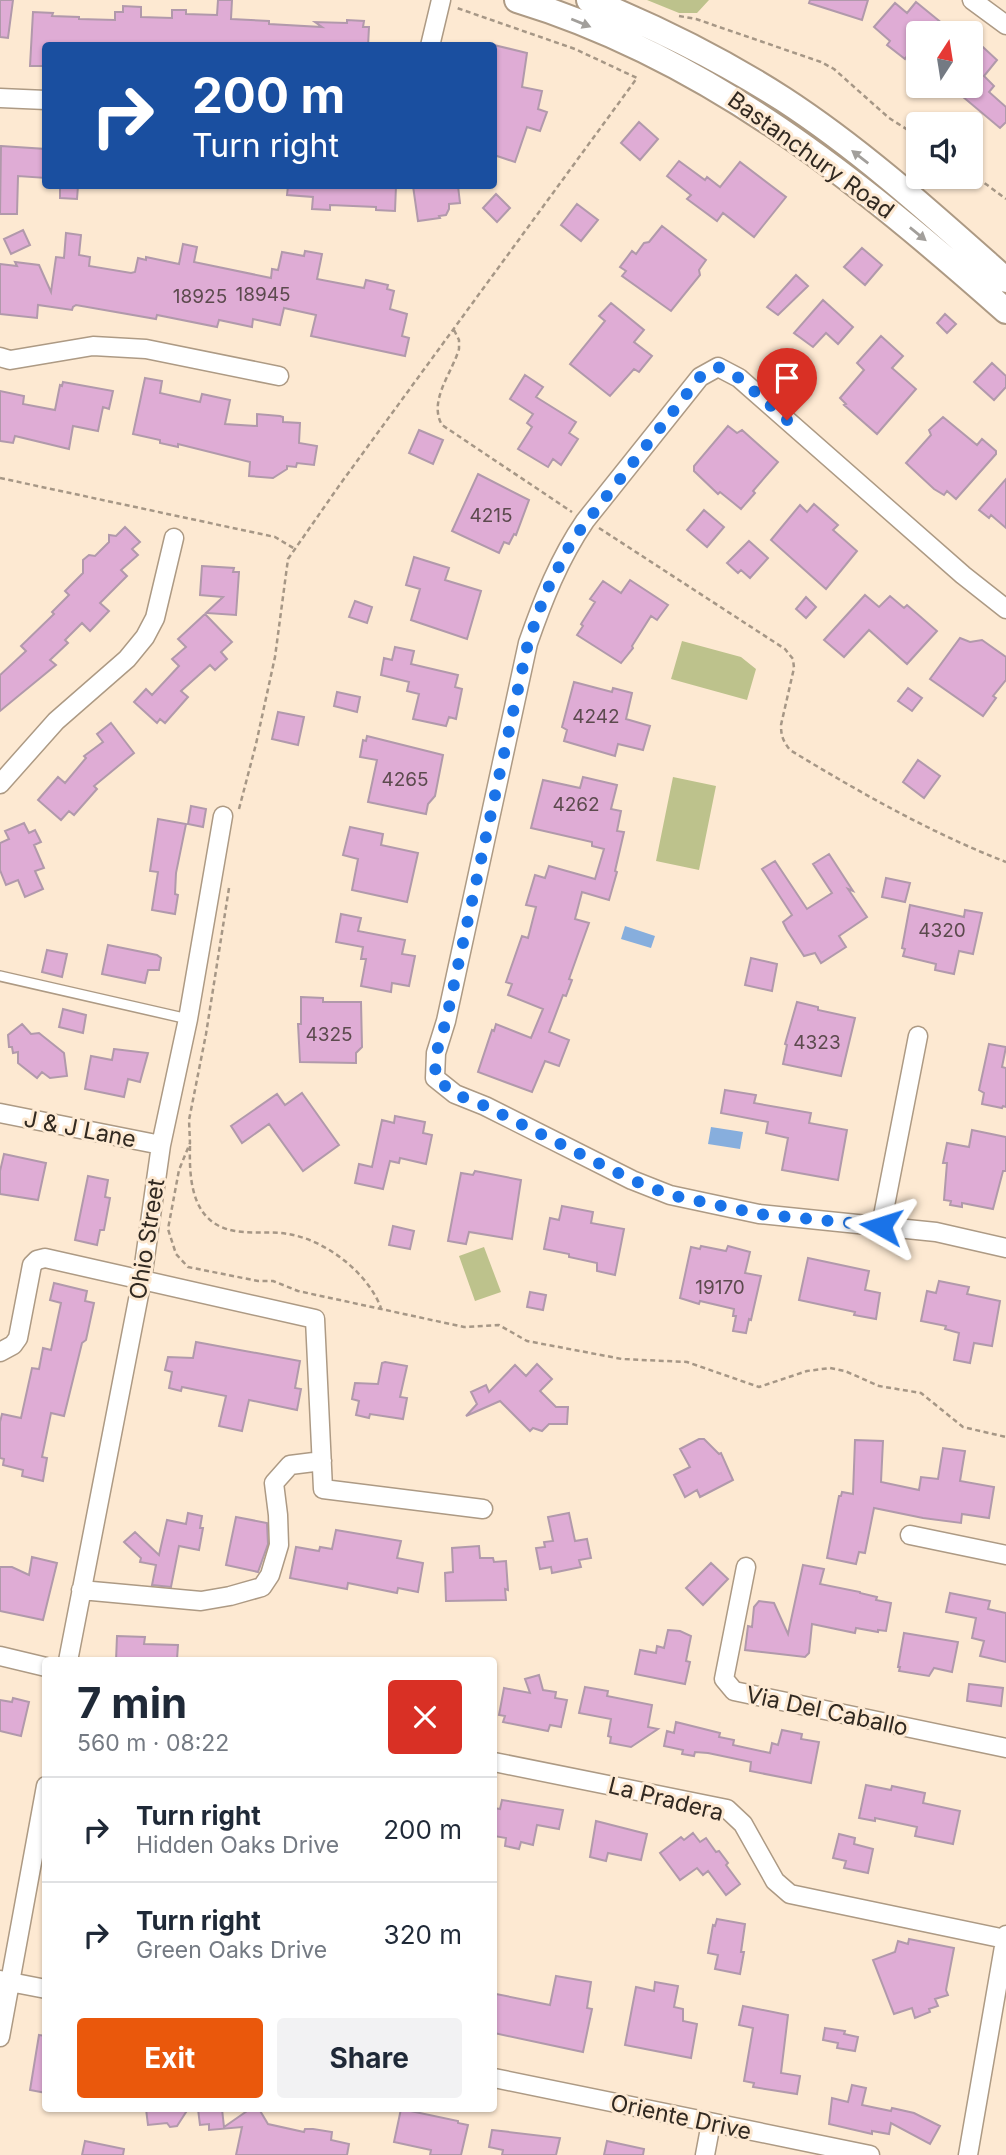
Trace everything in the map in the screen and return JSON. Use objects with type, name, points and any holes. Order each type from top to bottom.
[{"type":"main road","name":"Bastanchury Road","points":[[517,0],[549,10],[637,46],[715,88],[779,127],[928,242],[1006,311]]},
{"type":"main road","name":"Bastanchury Road","points":[[589,0],[693,47],[783,100],[922,206],[1006,280]]},
{"type":"street","points":[[972,0],[1006,25]]},
{"type":"street","points":[[431,42],[440,1]]},
{"type":"street","points":[[0,98],[42,100]]},
{"type":"street","points":[[0,357],[10,360],[93,346],[146,349],[279,376]]},
{"type":"street","points":[[1006,609],[963,575],[739,378],[718,367],[700,377],[585,521],[545,594],[528,643],[446,1021],[436,1054],[435,1078],[455,1094],[485,1106],[632,1180],[670,1195],[759,1214],[936,1232],[1006,1248]]},
{"type":"street","points":[[0,784],[55,721],[127,659],[145,637],[155,618],[174,538]]},
{"type":"street","name":"Ohio Street","points":[[69,1657],[142,1279],[161,1145],[230,816]]},
{"type":"street","points":[[881,1226],[918,1036]]},
{"type":"street","name":"J & J Lane","points":[[0,1113],[161,1145]]},
{"type":"street","points":[[0,1352],[8,1349],[18,1338],[32,1265],[45,1258],[315,1320],[323,1489],[483,1509]]},
{"type":"street","points":[[81,1590],[201,1601],[261,1587],[270,1576],[279,1545],[274,1483],[290,1465],[322,1461]]},
{"type":"street","points":[[910,1535],[1006,1555]]},
{"type":"street","name":"Via Del Caballo","points":[[746,1567],[724,1679],[734,1691],[1006,1748]]},
{"type":"street","points":[[0,1657],[42,1666]]},
{"type":"street","name":"La Pradera","points":[[497,1763],[727,1809],[743,1824],[775,1881],[790,1894],[1006,1937]]},
{"type":"street","points":[[0,2037],[5,1981],[42,1805]]},
{"type":"street","points":[[968,2155],[1006,1937]]},
{"type":"street","points":[[5,1981],[42,1988]]},
{"type":"street","name":"Oriente Drive","points":[[497,2079],[870,2155]]},
{"type":"street","points":[[705,2155],[711,2123]]},
{"type":"lane","points":[[0,976],[188,1019]]},
{"type":"path","points":[[230,816],[256,744],[275,657],[288,559],[637,78],[554,41],[440,1]]},
{"type":"path","points":[[674,14],[696,19],[834,68],[889,118],[906,129]]},
{"type":"path","points":[[983,182],[1006,199]]},
{"type":"path","points":[[454,330],[460,349],[437,402],[437,415],[442,425],[585,521],[600,528],[785,649],[793,659],[794,668],[781,734],[790,750],[927,827],[1006,862]]},
{"type":"path","points":[[0,478],[275,537],[295,550]]},
{"type":"path","points":[[229,880],[217,969],[189,1120],[189,1174],[194,1197],[201,1211],[219,1226],[235,1231],[291,1234],[344,1260],[358,1273],[382,1310]]},
{"type":"path","points":[[190,1143],[179,1170],[168,1229],[176,1254],[188,1267],[258,1281],[274,1281],[298,1291],[464,1327],[499,1325],[527,1341],[622,1359],[687,1362],[759,1387],[807,1371],[830,1367],[879,1387],[921,1393],[963,1427],[1006,1437]]},
{"type":"green space","points":[[647,0],[709,0],[697,13],[679,13]]},
{"type":"green space","points":[[682,641],[741,657],[756,669],[747,700],[671,679]]},
{"type":"green space","points":[[673,777],[716,786],[699,870],[656,861]]},
{"type":"green space","points":[[484,1247],[501,1292],[475,1301],[459,1256]]},
{"type":"water","points":[[625,926],[655,936],[651,948],[621,939]]},
{"type":"water","points":[[711,1127],[743,1132],[740,1149],[708,1144]]},
{"type":"building","points":[[0,0],[13,0],[8,38],[0,37]]},
{"type":"building","points":[[218,0],[232,0],[231,19],[322,27],[315,22],[364,21],[363,27],[369,27],[368,42],[42,42],[42,66],[30,66],[33,12],[79,19],[115,20],[115,12],[123,12],[123,6],[141,7],[141,17],[172,18],[172,10],[186,10],[186,14],[217,15]]},
{"type":"building","points":[[810,0],[868,0],[862,20],[809,3]]},
{"type":"building","points":[[916,2],[939,21],[906,21],[905,59],[887,45],[890,41],[874,27],[895,3],[907,13]]},
{"type":"building","points":[[497,46],[527,53],[522,87],[542,91],[538,109],[547,112],[540,131],[527,127],[515,162],[497,156]]},
{"type":"building","points":[[984,48],[997,60],[984,76]]},
{"type":"building","points":[[984,76],[994,86],[989,92],[1006,107],[1006,122],[1000,128],[964,98],[984,98]]},
{"type":"building","points":[[639,122],[658,139],[640,160],[621,143]]},
{"type":"building","points":[[1,146],[42,149],[42,178],[18,176],[17,214],[0,214]]},
{"type":"building","points":[[679,161],[705,180],[707,177],[720,187],[740,162],[786,197],[754,237],[723,213],[717,221],[687,199],[691,195],[667,176]]},
{"type":"building","points":[[60,189],[78,189],[77,199],[60,198]]},
{"type":"building","points":[[288,189],[396,189],[395,211],[376,210],[376,207],[330,205],[330,210],[312,209],[313,197],[287,195]]},
{"type":"building","points":[[413,189],[458,189],[460,203],[449,204],[446,215],[418,221]]},
{"type":"building","points":[[496,194],[510,208],[497,222],[483,208]]},
{"type":"building","points":[[577,204],[598,220],[581,241],[561,225]]},
{"type":"building","points":[[662,226],[706,260],[699,270],[700,275],[671,311],[622,276],[626,271],[620,267],[632,251],[636,254]]},
{"type":"building","points":[[23,230],[30,245],[11,254],[4,239]]},
{"type":"building","points":[[66,233],[81,235],[79,255],[90,257],[89,266],[131,273],[135,272],[138,258],[146,260],[146,257],[179,264],[183,244],[197,247],[194,262],[271,278],[272,269],[278,270],[282,252],[304,256],[305,251],[322,254],[317,279],[364,288],[366,280],[388,285],[387,289],[394,291],[390,309],[407,314],[402,336],[409,338],[405,356],[311,336],[316,315],[284,308],[280,325],[253,319],[252,327],[219,320],[217,327],[157,315],[156,319],[76,305],[72,310],[38,305],[37,318],[0,314],[0,264],[17,266],[15,262],[39,265],[51,292],[56,257],[64,258]]},
{"type":"building","points":[[862,248],[882,265],[865,285],[844,267]]},
{"type":"building","points":[[796,275],[808,286],[778,315],[767,307]]},
{"type":"building","points":[[823,300],[853,327],[838,344],[826,333],[813,347],[794,333]]},
{"type":"building","points":[[611,303],[644,330],[634,342],[652,356],[639,372],[634,369],[610,396],[570,364],[605,321],[599,316]]},
{"type":"building","points":[[945,314],[956,324],[947,333],[937,323]]},
{"type":"building","points":[[881,336],[903,356],[892,368],[916,389],[877,434],[844,405],[846,404],[840,398],[864,370],[857,363]]},
{"type":"building","points":[[992,363],[1006,376],[1006,387],[994,400],[974,382]]},
{"type":"building","points":[[525,375],[543,387],[536,397],[576,422],[569,433],[578,439],[561,465],[553,459],[548,467],[518,449],[532,427],[527,423],[533,414],[510,399]]},
{"type":"building","points":[[145,378],[162,381],[160,393],[200,402],[202,394],[230,400],[225,424],[257,426],[257,414],[280,416],[283,417],[283,422],[300,423],[299,443],[317,446],[314,465],[297,463],[296,467],[287,466],[287,469],[273,478],[249,476],[250,462],[178,444],[178,447],[160,443],[160,440],[133,434]]},
{"type":"building","points":[[63,382],[113,391],[109,409],[103,407],[98,431],[73,426],[69,449],[15,436],[13,443],[0,441],[0,391],[24,396],[23,404],[55,410]]},
{"type":"building","points":[[943,417],[977,445],[982,439],[996,451],[956,499],[947,491],[944,495],[934,489],[906,463],[931,435],[929,430]]},
{"type":"building","points":[[728,426],[737,433],[742,430],[778,462],[741,509],[720,492],[718,494],[694,471],[694,466]]},
{"type":"building","points":[[419,430],[443,440],[433,464],[409,453]]},
{"type":"building","points":[[478,474],[529,500],[516,535],[514,534],[509,544],[504,542],[499,553],[452,531]]},
{"type":"building","points":[[1006,479],[1006,528],[991,515],[989,518],[979,510]]},
{"type":"building","points":[[814,504],[838,525],[833,530],[857,551],[826,589],[771,540],[800,505],[807,512]]},
{"type":"building","points":[[704,510],[724,527],[707,547],[687,530]]},
{"type":"building","points":[[125,527],[140,542],[132,549],[138,555],[121,570],[127,576],[100,603],[109,611],[90,631],[82,623],[65,640],[68,643],[50,660],[56,665],[0,711],[0,675],[26,651],[21,646],[69,595],[65,591],[83,573],[83,560],[89,555],[95,556],[109,542],[109,535],[116,536]]},
{"type":"building","points":[[749,541],[768,558],[750,578],[741,570],[738,573],[727,563]]},
{"type":"building","points":[[414,557],[449,568],[445,580],[481,591],[467,639],[411,620],[420,589],[406,585]]},
{"type":"building","points":[[202,566],[234,568],[233,572],[239,572],[236,615],[206,613],[223,597],[200,595]]},
{"type":"building","points":[[630,580],[668,605],[657,620],[651,616],[621,663],[577,635],[595,602],[590,599],[603,581],[621,593]]},
{"type":"building","points":[[865,595],[879,607],[890,596],[904,608],[907,605],[937,631],[907,664],[869,630],[844,657],[824,640]]},
{"type":"building","points":[[806,597],[816,607],[806,618],[796,609]]},
{"type":"building","points":[[355,601],[372,607],[367,623],[349,617]]},
{"type":"building","points":[[205,614],[232,642],[221,652],[227,659],[215,670],[210,665],[181,691],[188,697],[165,723],[160,719],[157,723],[134,702],[146,689],[152,695],[179,666],[172,659],[186,647],[178,639]]},
{"type":"building","points":[[960,638],[970,642],[982,640],[1006,657],[1006,680],[993,696],[996,698],[983,716],[930,679]]},
{"type":"building","points":[[395,647],[414,651],[411,664],[458,675],[455,687],[462,689],[456,719],[449,717],[446,726],[413,719],[419,694],[407,691],[409,682],[381,675],[384,658],[392,660]]},
{"type":"building","points":[[574,682],[612,692],[613,688],[632,693],[626,719],[650,726],[643,750],[618,744],[615,756],[564,741],[567,730],[562,727]]},
{"type":"building","points":[[908,688],[922,698],[912,711],[898,701]]},
{"type":"building","points":[[337,692],[360,697],[357,712],[334,706]]},
{"type":"building","points":[[278,712],[304,717],[298,745],[272,739]]},
{"type":"building","points":[[111,723],[134,753],[94,786],[97,789],[74,815],[69,811],[61,820],[38,800],[58,777],[65,783],[86,758],[84,756],[103,742],[97,734]]},
{"type":"building","points":[[367,736],[443,755],[435,796],[428,804],[426,814],[368,802],[377,760],[360,757],[363,740],[366,741]]},
{"type":"building","points":[[918,760],[940,776],[924,798],[903,782]]},
{"type":"building","points":[[583,777],[617,785],[611,809],[621,811],[617,831],[624,832],[609,900],[582,892],[575,919],[589,923],[569,979],[572,980],[566,996],[563,995],[549,1032],[569,1040],[559,1066],[545,1061],[532,1092],[478,1072],[496,1024],[531,1038],[543,1009],[508,995],[512,984],[506,982],[522,936],[528,938],[536,907],[526,905],[535,875],[545,878],[549,866],[595,879],[604,849],[592,846],[592,842],[531,828],[543,780],[580,788]]},
{"type":"building","points":[[191,806],[206,809],[203,827],[188,824]]},
{"type":"building","points":[[158,819],[186,824],[176,873],[175,894],[178,895],[175,914],[152,910],[158,872],[150,871]]},
{"type":"building","points":[[24,823],[29,833],[35,830],[41,842],[34,845],[44,868],[35,871],[43,889],[25,897],[18,880],[6,885],[0,870],[0,843],[9,839],[5,831]]},
{"type":"building","points":[[350,827],[383,834],[381,845],[418,853],[407,902],[352,890],[358,859],[343,855]]},
{"type":"building","points":[[829,854],[867,917],[839,936],[846,947],[821,963],[815,953],[804,956],[787,930],[783,922],[792,915],[762,869],[775,861],[807,909],[832,893],[813,864]]},
{"type":"building","points":[[886,878],[910,883],[905,902],[882,897]]},
{"type":"building","points":[[910,905],[964,917],[965,910],[982,913],[973,954],[959,951],[954,974],[935,970],[936,964],[903,956]]},
{"type":"building","points":[[341,914],[361,918],[358,931],[405,940],[402,954],[415,956],[409,986],[392,983],[391,992],[361,986],[366,959],[361,959],[363,947],[336,942]]},
{"type":"building","points":[[108,945],[157,955],[161,958],[159,970],[148,970],[145,983],[102,974]]},
{"type":"building","points":[[47,950],[67,954],[62,977],[42,972]]},
{"type":"building","points":[[751,958],[777,964],[772,991],[745,985]]},
{"type":"building","points":[[301,997],[323,998],[323,1002],[361,1002],[362,1047],[356,1053],[356,1063],[300,1062],[298,1024],[301,1024]]},
{"type":"building","points":[[797,1002],[818,1007],[818,1010],[855,1018],[841,1076],[783,1064],[785,1044]]},
{"type":"building","points":[[63,1009],[86,1015],[83,1033],[59,1027]]},
{"type":"building","points":[[22,1024],[31,1034],[39,1033],[64,1053],[67,1076],[50,1078],[42,1072],[37,1078],[18,1063],[18,1052],[13,1053],[12,1047],[9,1047],[8,1035]]},
{"type":"building","points":[[989,1044],[1006,1047],[1002,1067],[1006,1068],[1006,1107],[1002,1108],[982,1104],[984,1093],[979,1090]]},
{"type":"building","points":[[114,1049],[148,1053],[140,1082],[128,1079],[124,1097],[85,1089],[91,1056],[112,1060]]},
{"type":"building","points":[[725,1090],[756,1095],[754,1103],[811,1113],[809,1123],[847,1130],[838,1180],[782,1170],[788,1138],[766,1133],[768,1122],[721,1113]]},
{"type":"building","points":[[302,1093],[339,1145],[303,1171],[269,1124],[242,1143],[231,1126],[277,1094],[285,1105]]},
{"type":"building","points":[[395,1116],[425,1122],[423,1133],[432,1135],[426,1164],[400,1158],[399,1163],[390,1161],[383,1189],[355,1183],[359,1164],[372,1167],[382,1120],[394,1123]]},
{"type":"building","points":[[972,1130],[1006,1137],[1006,1171],[1003,1171],[993,1209],[962,1203],[962,1207],[950,1205],[951,1201],[944,1200],[947,1163],[943,1163],[947,1143],[969,1147]]},
{"type":"building","points":[[4,1154],[46,1163],[38,1200],[0,1194],[0,1171]]},
{"type":"building","points":[[475,1171],[521,1180],[512,1239],[469,1232],[466,1244],[448,1241],[461,1173],[473,1175]]},
{"type":"building","points":[[88,1176],[108,1180],[105,1197],[110,1198],[104,1230],[100,1230],[97,1245],[75,1240]]},
{"type":"building","points":[[562,1206],[593,1212],[591,1223],[624,1229],[615,1275],[597,1271],[597,1263],[544,1249],[550,1218],[559,1220]]},
{"type":"building","points":[[393,1226],[414,1231],[410,1249],[389,1245]]},
{"type":"building","points":[[701,1246],[726,1251],[728,1246],[750,1252],[745,1273],[761,1276],[746,1333],[733,1331],[736,1316],[733,1316],[734,1309],[680,1298],[691,1247],[700,1249]]},
{"type":"building","points":[[808,1258],[869,1271],[865,1290],[880,1293],[876,1319],[799,1300]]},
{"type":"building","points":[[939,1281],[969,1287],[967,1294],[1000,1301],[992,1346],[974,1343],[970,1363],[954,1360],[959,1333],[945,1329],[946,1326],[921,1321],[927,1291],[936,1293]]},
{"type":"building","points":[[54,1283],[87,1291],[85,1301],[94,1303],[64,1416],[51,1413],[42,1457],[47,1458],[43,1481],[22,1476],[23,1470],[3,1465],[4,1459],[0,1458],[0,1422],[2,1414],[21,1418],[32,1368],[39,1369],[43,1348],[51,1350],[61,1303],[50,1300]]},
{"type":"building","points":[[530,1292],[546,1295],[543,1310],[527,1307]]},
{"type":"building","points":[[196,1342],[300,1361],[295,1388],[301,1389],[297,1410],[249,1400],[242,1431],[219,1426],[226,1396],[182,1387],[181,1391],[169,1388],[172,1372],[165,1370],[168,1357],[193,1358]]},
{"type":"building","points":[[382,1363],[407,1366],[400,1397],[407,1398],[403,1419],[370,1414],[369,1418],[356,1415],[359,1401],[352,1399],[355,1383],[378,1384]]},
{"type":"building","points":[[537,1364],[552,1379],[540,1391],[556,1407],[568,1407],[567,1424],[549,1424],[542,1431],[533,1428],[530,1431],[500,1401],[466,1416],[477,1404],[471,1392],[486,1385],[489,1392],[515,1365],[526,1376]]},
{"type":"building","points":[[704,1439],[721,1453],[733,1480],[700,1497],[697,1490],[685,1497],[674,1475],[690,1467],[680,1449]]},
{"type":"building","points":[[855,1440],[883,1441],[881,1482],[919,1490],[921,1477],[938,1479],[943,1448],[965,1451],[960,1481],[994,1487],[989,1518],[962,1514],[961,1523],[874,1508],[865,1553],[859,1552],[856,1564],[827,1558],[839,1496],[842,1492],[853,1494]]},
{"type":"building","points":[[188,1513],[202,1516],[199,1550],[179,1546],[171,1587],[152,1585],[156,1565],[140,1562],[141,1558],[124,1542],[135,1532],[159,1555],[167,1520],[186,1524]]},
{"type":"building","points":[[569,1513],[575,1541],[587,1539],[591,1558],[579,1560],[581,1567],[552,1573],[551,1567],[540,1569],[536,1548],[545,1547],[544,1542],[553,1541],[548,1517]]},
{"type":"building","points":[[236,1517],[267,1523],[268,1544],[258,1572],[226,1565]]},
{"type":"building","points":[[336,1530],[401,1541],[397,1558],[423,1563],[418,1592],[398,1588],[397,1593],[348,1583],[347,1589],[290,1578],[296,1547],[319,1551],[320,1547],[332,1549]]},
{"type":"building","points":[[479,1546],[480,1558],[493,1558],[494,1562],[506,1561],[506,1600],[446,1601],[445,1573],[453,1572],[452,1548]]},
{"type":"building","points":[[32,1557],[57,1563],[43,1620],[0,1611],[0,1567],[12,1567],[29,1575]]},
{"type":"building","points":[[711,1563],[728,1579],[703,1605],[686,1588]]},
{"type":"building","points":[[803,1565],[824,1569],[820,1584],[860,1592],[877,1597],[876,1600],[891,1603],[886,1631],[856,1628],[855,1633],[812,1624],[809,1653],[805,1657],[745,1650],[748,1626],[752,1627],[754,1607],[759,1601],[774,1603],[788,1634]]},
{"type":"building","points":[[950,1593],[990,1601],[988,1609],[1006,1613],[1006,1662],[980,1656],[984,1641],[972,1638],[976,1618],[946,1612]]},
{"type":"building","points":[[668,1630],[691,1636],[686,1661],[690,1662],[685,1684],[635,1674],[640,1650],[656,1653],[657,1646],[664,1648]]},
{"type":"building","points":[[904,1633],[958,1642],[952,1672],[934,1668],[929,1676],[899,1671]]},
{"type":"building","points":[[117,1636],[145,1637],[144,1644],[178,1645],[177,1657],[116,1657]]},
{"type":"building","points":[[539,1675],[543,1690],[556,1692],[555,1698],[567,1700],[561,1727],[550,1725],[548,1731],[503,1722],[505,1716],[499,1715],[504,1688],[530,1693],[525,1679]]},
{"type":"building","points":[[969,1684],[1003,1688],[1001,1706],[967,1701]]},
{"type":"building","points":[[585,1687],[608,1691],[607,1696],[652,1705],[648,1727],[658,1729],[631,1747],[610,1743],[611,1737],[608,1736],[611,1719],[579,1713]]},
{"type":"building","points":[[13,1698],[29,1702],[21,1736],[0,1731],[0,1700],[12,1702]]},
{"type":"building","points":[[676,1722],[720,1733],[719,1737],[734,1740],[733,1745],[770,1753],[772,1743],[778,1745],[782,1730],[802,1734],[801,1739],[819,1742],[811,1783],[750,1771],[751,1762],[708,1753],[695,1752],[694,1756],[682,1754],[683,1750],[664,1746],[667,1731],[674,1733]]},
{"type":"building","points":[[866,1785],[891,1790],[892,1786],[925,1793],[923,1803],[960,1811],[953,1844],[915,1836],[917,1827],[875,1818],[875,1821],[859,1818]]},
{"type":"building","points":[[502,1800],[563,1810],[559,1829],[537,1825],[533,1845],[521,1842],[519,1849],[505,1846],[506,1838],[497,1836],[497,1808],[500,1809]]},
{"type":"building","points":[[596,1821],[647,1834],[641,1860],[608,1853],[606,1861],[590,1857]]},
{"type":"building","points":[[693,1833],[700,1842],[706,1838],[716,1852],[719,1851],[740,1884],[726,1895],[708,1871],[703,1875],[697,1868],[680,1880],[660,1853],[681,1837],[684,1840]]},
{"type":"building","points":[[839,1834],[855,1838],[854,1844],[873,1849],[868,1873],[844,1868],[846,1861],[833,1858]]},
{"type":"building","points":[[717,1919],[745,1924],[740,1974],[715,1969],[718,1955],[708,1953],[713,1925],[715,1926]]},
{"type":"building","points":[[909,1939],[954,1948],[946,1990],[948,1995],[935,1999],[938,2006],[915,2018],[912,2008],[894,2014],[873,1960],[895,1952],[898,1941],[908,1944]]},
{"type":"building","points":[[556,1976],[591,1982],[587,2008],[592,2009],[583,2052],[497,2034],[497,1994],[550,2005]]},
{"type":"building","points":[[655,1982],[678,1986],[674,2007],[683,2009],[683,2021],[697,2024],[691,2058],[625,2045],[636,1987],[654,1991]]},
{"type":"building","points":[[743,2006],[788,2015],[781,2073],[800,2076],[797,2094],[753,2087],[754,2083],[744,2081],[753,2028],[739,2025]]},
{"type":"building","points":[[825,2028],[845,2031],[844,2034],[858,2037],[855,2051],[837,2048],[838,2043],[823,2040]]},
{"type":"building","points":[[39,2035],[42,2035],[42,2092],[30,2090]]},
{"type":"building","points":[[852,2085],[866,2088],[862,2105],[914,2113],[940,2126],[930,2144],[891,2123],[889,2134],[872,2131],[872,2134],[829,2124],[832,2098],[848,2102]]},
{"type":"building","points":[[146,2112],[186,2112],[177,2126],[170,2127],[167,2123],[148,2125]]},
{"type":"building","points":[[198,2112],[222,2112],[224,2127],[246,2112],[261,2112],[268,2124],[304,2132],[305,2129],[313,2129],[332,2132],[331,2140],[349,2144],[347,2155],[236,2155],[242,2127],[209,2130],[209,2124],[200,2125]]},
{"type":"building","points":[[400,2112],[415,2112],[468,2125],[461,2155],[430,2155],[431,2150],[394,2142]]},
{"type":"building","points":[[492,2130],[560,2138],[556,2155],[502,2155],[503,2150],[489,2147]]},
{"type":"building","points":[[85,2141],[124,2149],[123,2155],[82,2155]]},
{"type":"building","points":[[607,2141],[644,2149],[643,2155],[604,2155]]},
{"type":"route","points":[[787,420],[739,378],[718,367],[700,377],[573,539],[545,594],[528,643],[446,1021],[436,1054],[435,1078],[455,1094],[485,1106],[632,1180],[670,1195],[759,1214],[881,1226]]}]
